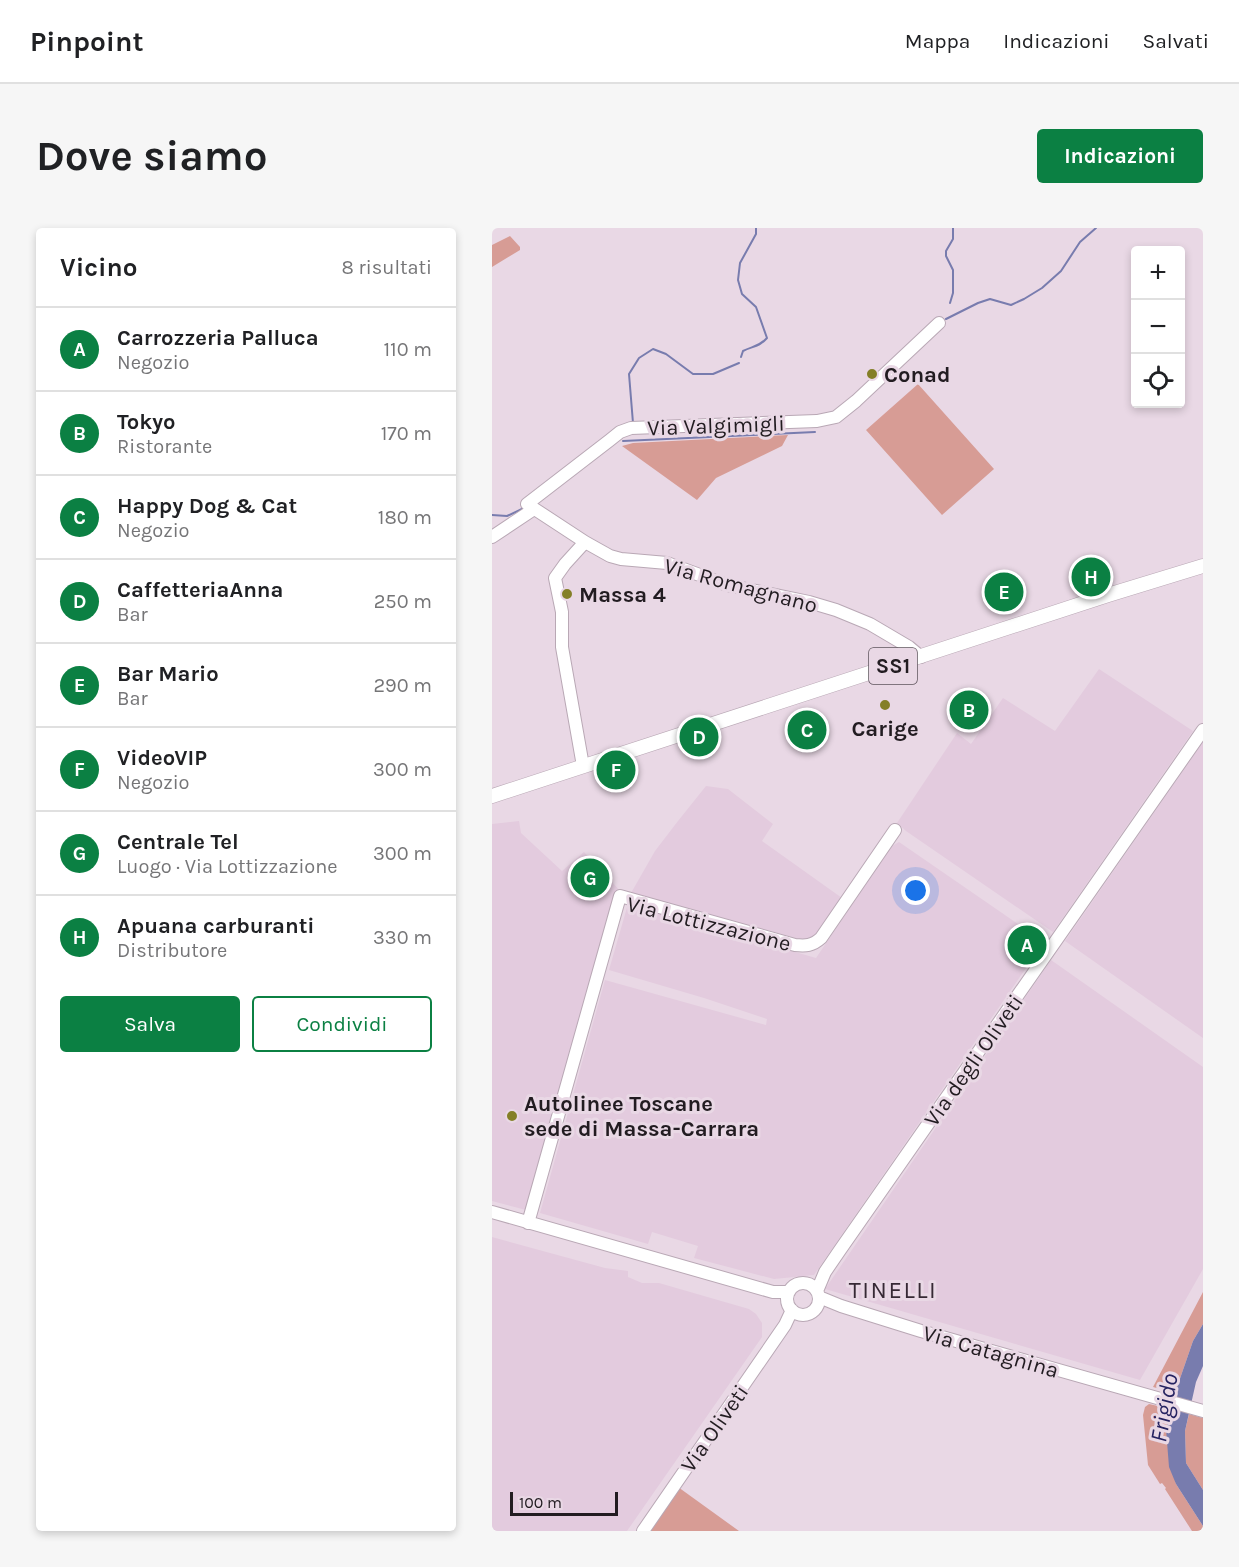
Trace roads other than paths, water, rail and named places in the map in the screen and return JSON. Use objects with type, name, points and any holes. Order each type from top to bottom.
[{"type":"main road","name":"SS1","points":[[492,796],[1098,598],[1203,566]]},
{"type":"street","name":"Via Valgimigli","points":[[492,537],[610,440],[631,428],[817,421],[836,417],[939,323]]},
{"type":"street","name":"Via Romagnano","points":[[531,506],[610,556],[667,563],[727,585],[836,610],[870,624],[909,647],[921,657]]},
{"type":"street","points":[[584,766],[562,647],[562,612],[555,578],[585,542]]},
{"type":"street","name":"Via degli Oliveti","points":[[815,1295],[825,1272],[1203,730]]},
{"type":"street","name":"Via Lottizzazione","points":[[528,1223],[620,896],[795,945],[813,945],[821,938],[895,830]]},
{"type":"street","points":[[492,1212],[773,1292],[792,1304],[809,1314],[815,1295],[802,1283],[797,1284],[792,1304]]},
{"type":"street","name":"Via Catagnina","points":[[815,1295],[840,1306],[1203,1411]]},
{"type":"street","name":"Via Oliveti","points":[[643,1531],[785,1325],[792,1304]]},
{"type":"water","points":[[1203,1324],[1203,1366],[1196,1382],[1185,1431],[1186,1463],[1203,1490],[1203,1526],[1176,1484],[1169,1467],[1166,1429],[1175,1393],[1193,1341]]},
{"type":"waterway","points":[[741,357],[743,351],[759,345],[767,338],[756,307],[742,294],[738,280],[740,263],[756,234],[756,228]]},
{"type":"waterway","points":[[950,303],[953,293],[953,270],[946,251],[953,239],[953,228]]},
{"type":"waterway","points":[[946,319],[990,299],[1011,305],[1024,299],[1042,288],[1061,271],[1080,242],[1096,228]]},
{"type":"waterway","points":[[633,423],[629,374],[639,358],[653,349],[666,354],[693,374],[713,374],[739,363]]},
{"type":"waterway","points":[[623,441],[815,432]]},
{"type":"waterway","points":[[492,515],[507,516],[524,508]]},
{"type":"place","name":"Conad","points":[[872,374]]},
{"type":"place","name":"Apuana carburanti","points":[[1091,577]]},
{"type":"place","name":"Bar Mario","points":[[1004,592]]},
{"type":"place","name":"Massa 4","points":[[567,594]]},
{"type":"place","name":"Carige","points":[[885,705]]},
{"type":"place","name":"Tokyo","points":[[969,710]]},
{"type":"place","name":"Happy Dog & Cat","points":[[807,730]]},
{"type":"place","name":"CaffetteriaAnna","points":[[699,737]]},
{"type":"place","name":"VideoVIP","points":[[616,770]]},
{"type":"place","name":"Centrale Tel","points":[[590,878]]},
{"type":"place","name":"Carrozzeria Palluca","points":[[1027,945]]},
{"type":"place","name":"Autolinee Toscane sede di Massa-Carrara","points":[[512,1116]]},
{"type":"district","name":"TINELLI","points":[[893,1290]]},
{"type":"water label","name":"Frigido","points":[[1164,1408]]}]
